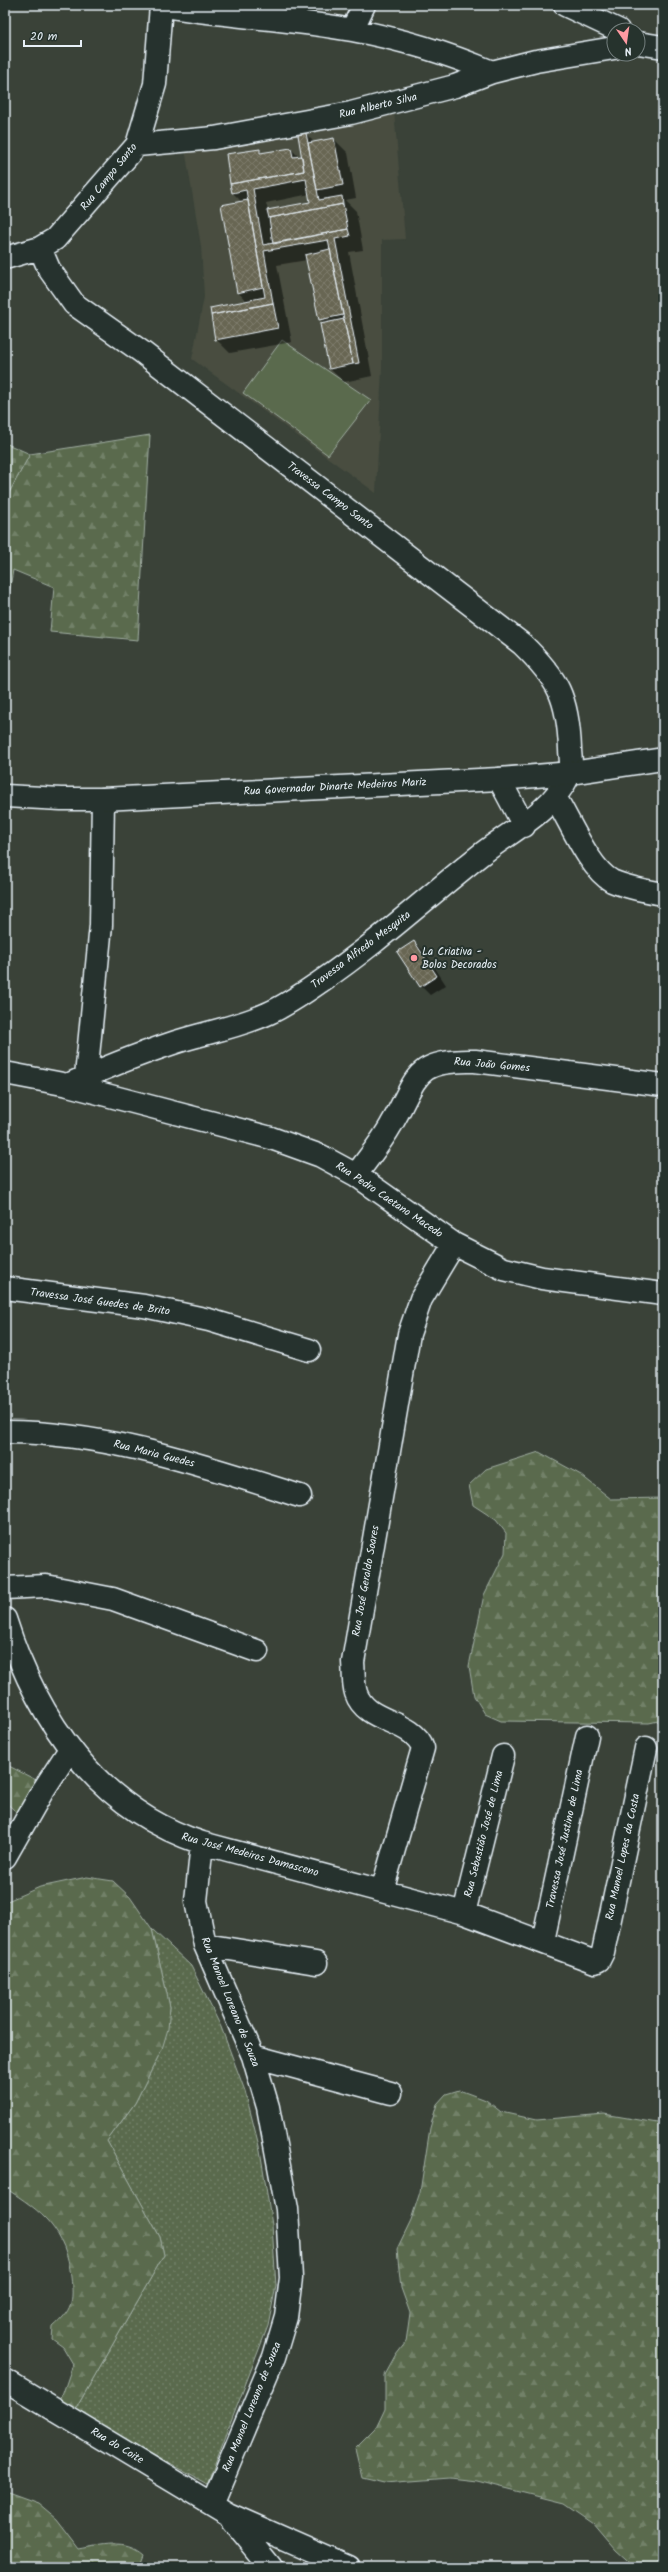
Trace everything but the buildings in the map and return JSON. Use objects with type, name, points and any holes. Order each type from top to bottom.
[{"type":"street","points":[[160,5],[352,30],[416,44],[492,72]]},
{"type":"street","name":"Rua Campo Santo","points":[[7,255],[40,248],[55,239],[68,227],[109,174],[137,145],[155,84],[160,5]]},
{"type":"street","points":[[352,30],[364,5]]},
{"type":"street","points":[[565,5],[606,24]]},
{"type":"street","name":"Rua Alberto Silva","points":[[137,145],[214,138],[351,113],[442,90],[492,72],[536,61],[606,49]]},
{"type":"street","name":"Travessa Campo Santo","points":[[40,248],[48,269],[74,304],[142,352],[522,644],[544,666],[557,684],[565,705],[569,730],[571,773]]},
{"type":"street","name":"Rua Governador Dinarte Medeiros Mariz","points":[[5,796],[61,799],[103,799],[499,779],[571,773],[663,759]]},
{"type":"street","name":"Travessa Alfredo Mesquita","points":[[77,1080],[177,1042],[236,1026],[269,1014],[291,1002],[344,966],[480,855],[524,826],[555,797],[571,773]]},
{"type":"street","points":[[499,779],[524,826]]},
{"type":"street","points":[[555,797],[598,870],[611,880],[627,887],[663,894]]},
{"type":"street","points":[[77,1080],[101,925],[103,799]]},
{"type":"street","name":"Rua João Gomes","points":[[356,1175],[392,1123],[413,1080],[428,1068],[444,1062],[475,1061],[663,1085]]},
{"type":"street","name":"Rua Pedro Caetano Macedo","points":[[5,1074],[77,1080],[271,1138],[321,1156],[356,1175],[454,1244],[504,1269],[542,1278],[663,1294]]},
{"type":"street","name":"Rua José Geraldo Soares","points":[[382,1891],[423,1748],[420,1740],[414,1734],[370,1712],[363,1705],[356,1693],[353,1662],[409,1334],[421,1299],[454,1244]]},
{"type":"street","name":"Travessa José Guedes de Brito","points":[[5,1288],[144,1306],[209,1320],[309,1350]]},
{"type":"street","name":"Rua Maria Guedes","points":[[5,1432],[36,1432],[96,1439],[204,1466],[300,1496]]},
{"type":"street","points":[[5,1588],[46,1586],[113,1599],[257,1651]]},
{"type":"street","name":"Rua José Medeiros Damasceno","points":[[5,1619],[30,1685],[54,1728],[70,1749],[99,1781],[142,1817],[176,1835],[202,1843],[464,1913],[544,1941],[594,1962]]},
{"type":"street","name":"Travessa José Justino de Lima","points":[[544,1941],[587,1736]]},
{"type":"street","name":"Rua Manoel Lopes da Costa","points":[[594,1962],[599,1960],[603,1952],[646,1748]]},
{"type":"street","points":[[5,1857],[42,1792],[70,1749]]},
{"type":"street","name":"Rua Sebastião José de Lima","points":[[464,1913],[503,1756]]},
{"type":"street","name":"Rua Manoel Loreano de Souza","points":[[202,1843],[196,1901],[205,1945],[253,2056],[281,2168],[287,2209],[291,2278],[286,2317],[274,2357],[220,2509]]},
{"type":"street","points":[[205,1945],[316,1963]]},
{"type":"street","points":[[253,2056],[391,2093]]},
{"type":"street","name":"Rua do Coite","points":[[5,2380],[220,2509]]},
{"type":"street","points":[[220,2509],[271,2567]]},
{"type":"street","points":[[220,2509],[349,2567]]},
{"type":"shaded area","points":[[394,111],[405,239],[382,240],[382,368],[376,493],[192,359],[204,297],[201,246],[185,149],[239,145],[302,134],[328,129],[327,123]]},
{"type":"green space","points":[[282,340],[371,400],[328,455],[243,393]]},
{"type":"green space","points":[[150,435],[138,640],[50,632],[54,587],[13,570],[5,617],[5,500],[30,454]]},
{"type":"green space","points":[[5,443],[30,454],[5,500]]},
{"type":"green space","points":[[539,1452],[581,1475],[611,1499],[663,1498],[663,1720],[649,1723],[501,1721],[485,1714],[474,1696],[469,1666],[484,1595],[505,1553],[506,1533],[496,1520],[473,1505],[469,1485],[486,1469]]},
{"type":"green space","points":[[5,1764],[38,1781],[21,1816],[5,1802]]},
{"type":"green space","points":[[87,1877],[113,1881],[130,1897],[152,1929],[170,2007],[168,2029],[162,2049],[135,2103],[107,2141],[160,2237],[164,2255],[74,2412],[61,2399],[73,2364],[63,2347],[52,2339],[53,2327],[64,2316],[72,2299],[71,2277],[64,2247],[58,2235],[41,2214],[31,2205],[5,2188],[5,1902],[40,1887]]},
{"type":"green space","points":[[152,1929],[191,1966],[221,2027],[245,2091],[260,2150],[272,2225],[276,2286],[268,2326],[207,2484],[74,2412],[164,2255],[160,2237],[107,2141],[135,2103],[162,2049],[170,2007]]},
{"type":"green space","points":[[459,2090],[486,2100],[501,2112],[537,2120],[604,2114],[663,2124],[663,2567],[636,2567],[616,2549],[594,2523],[565,2503],[477,2481],[450,2478],[384,2483],[362,2478],[355,2449],[376,2428],[385,2409],[385,2375],[396,2355],[406,2342],[410,2313],[401,2288],[397,2249],[411,2220],[420,2192],[430,2128],[437,2104],[446,2094]]},
{"type":"green space","points":[[5,2491],[38,2503],[57,2519],[80,2549],[121,2544],[136,2549],[143,2554],[138,2567],[5,2567]]},
{"type":"place","name":"La Criativa - Bolos Decorados","points":[[414,958]]}]
